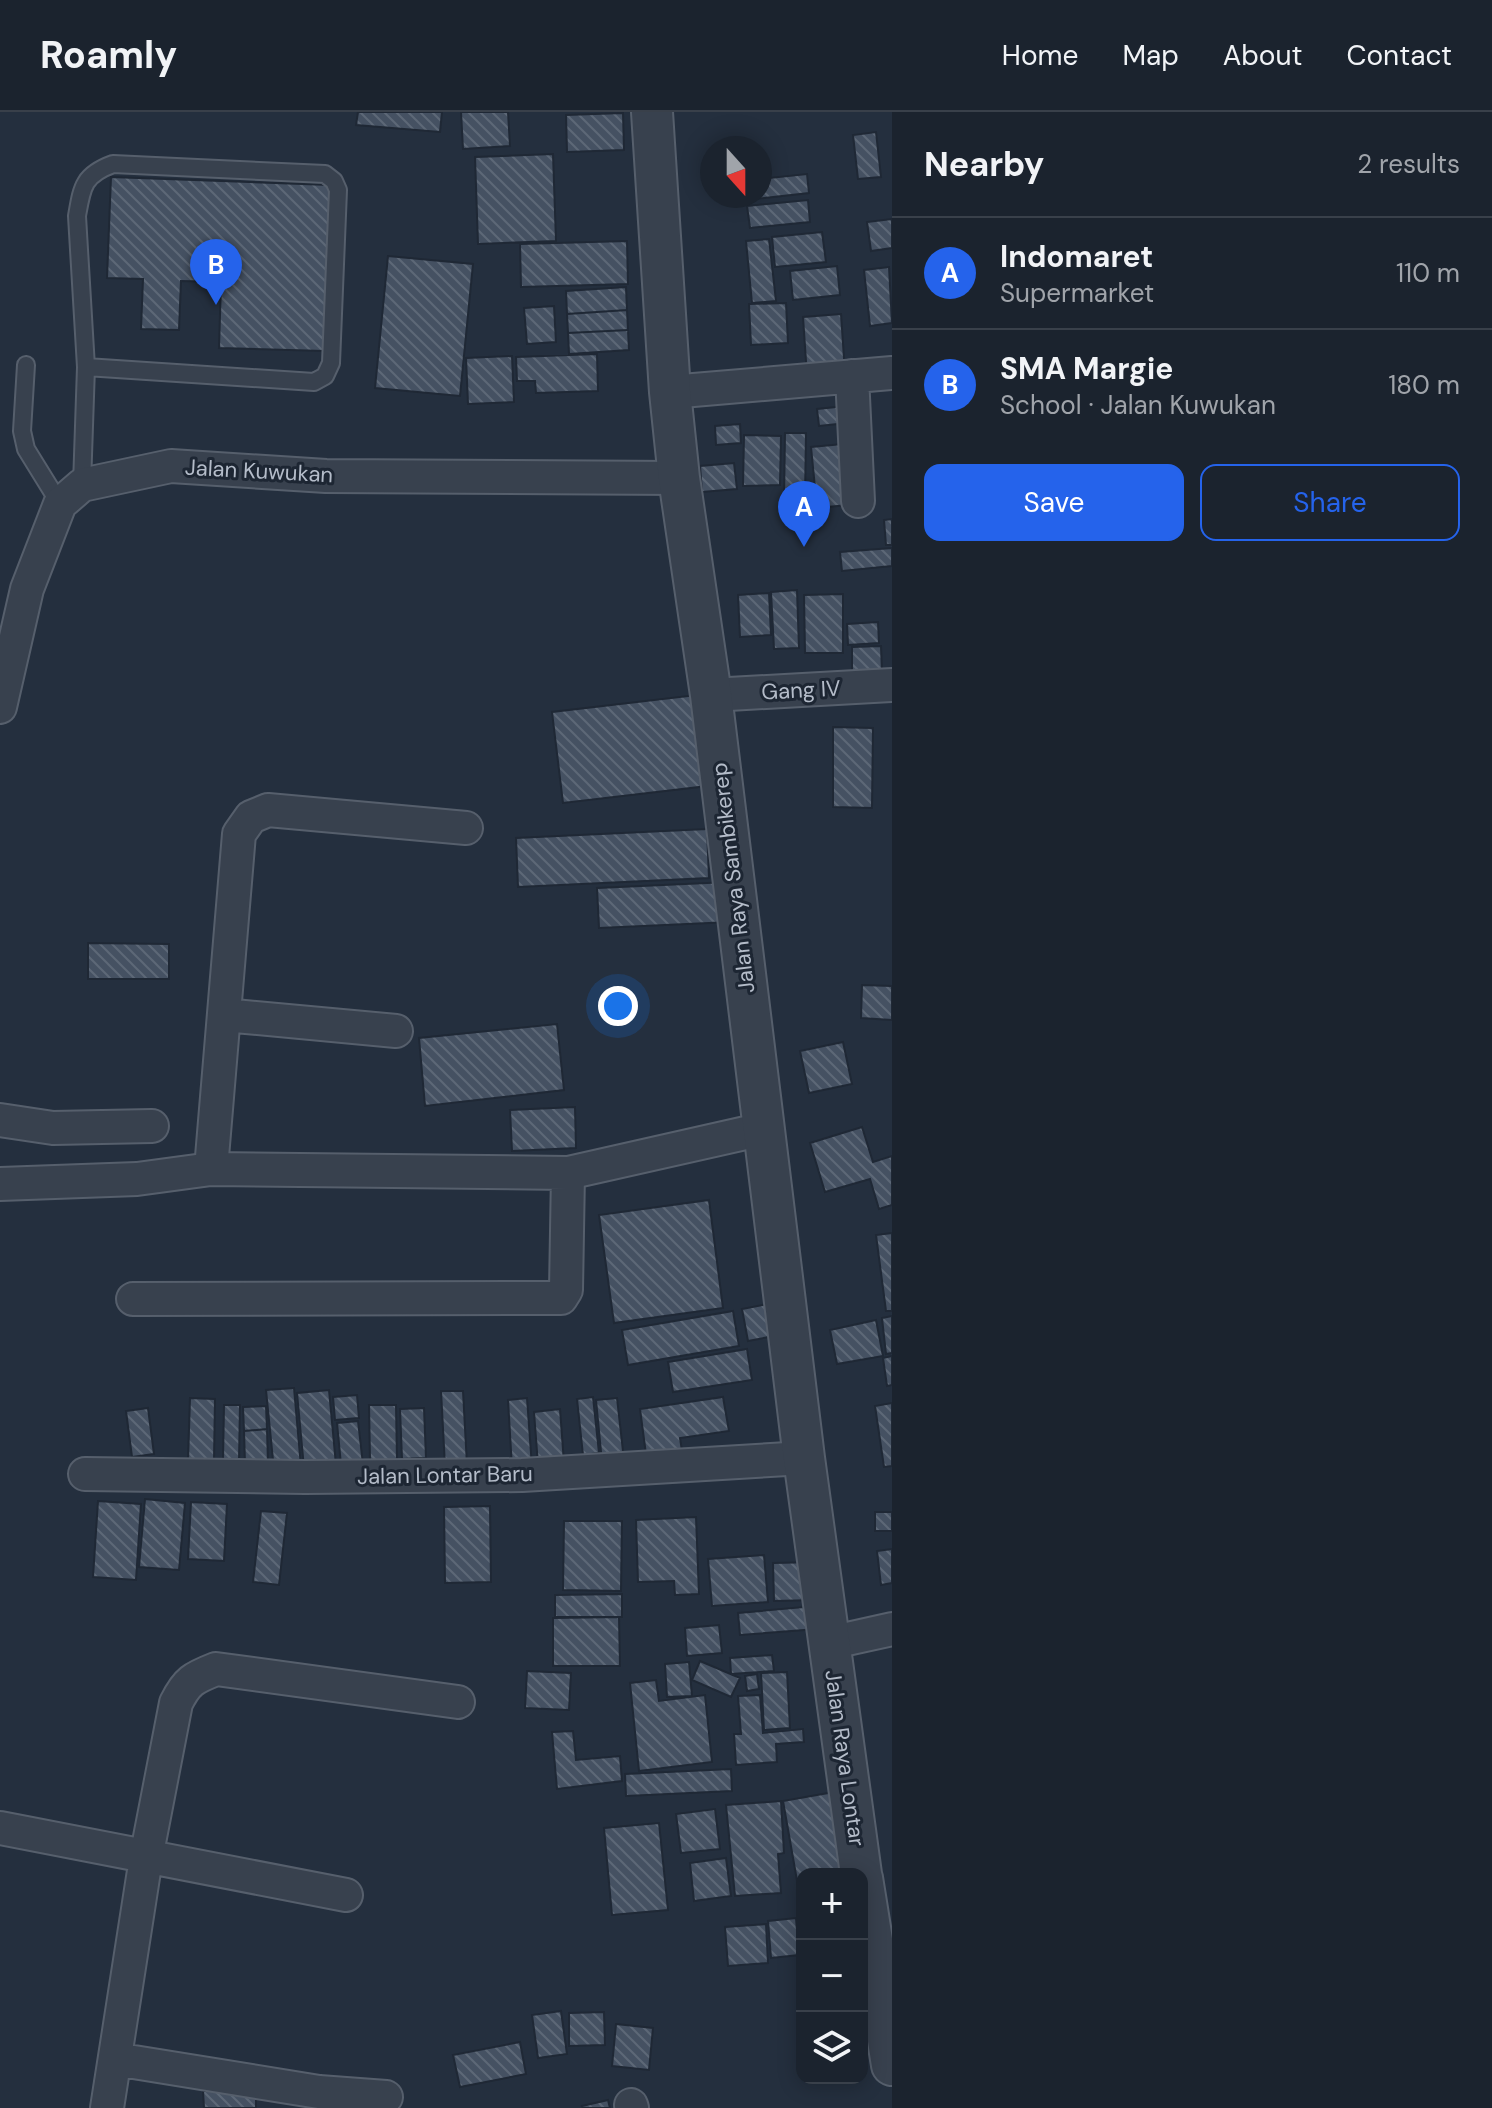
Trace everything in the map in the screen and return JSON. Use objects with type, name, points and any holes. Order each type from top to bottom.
[{"type":"street","name":"Jalan Raya Sambikerep","points":[[652,112],[670,392],[679,478],[711,695],[829,1643]]},
{"type":"street","points":[[670,392],[892,373]]},
{"type":"street","points":[[852,376],[858,501]]},
{"type":"street","name":"Jalan Kuwukan","points":[[71,495],[171,466],[326,476],[679,478]]},
{"type":"street","points":[[0,707],[13,584],[71,495]]},
{"type":"street","name":"Gang IV","points":[[711,695],[892,685]]},
{"type":"street","points":[[211,1169],[239,834],[251,817],[268,810],[466,828]]},
{"type":"street","points":[[224,1015],[396,1031]]},
{"type":"street","points":[[0,1120],[53,1128],[152,1126]]},
{"type":"street","points":[[0,1184],[137,1179],[211,1169],[568,1173],[763,1129]]},
{"type":"street","points":[[133,1299],[556,1299],[565,1295],[566,1290],[568,1173]]},
{"type":"street","name":"Jalan Lontar Baru","points":[[85,1474],[305,1477],[522,1475],[804,1458]]},
{"type":"street","points":[[829,1643],[892,1629]]},
{"type":"street","name":"Jalan Raya Lontar","points":[[829,1643],[861,1868]]},
{"type":"street","points":[[107,2108],[146,1858],[176,1703],[184,1687],[192,1678],[216,1669],[458,1702]]},
{"type":"street","points":[[0,1828],[346,1895]]},
{"type":"street","name":"Jalan Raya Lontar","points":[[868,1914],[892,2065]]},
{"type":"street","points":[[115,2059],[319,2092],[386,2097]]},
{"type":"lane","points":[[71,495],[86,367],[77,216],[87,179],[97,170],[113,164],[325,174],[334,181],[338,190],[331,363],[325,376],[314,382],[86,367]]},
{"type":"lane","points":[[26,365],[22,431],[26,449],[71,495]]},
{"type":"building","points":[[358,112],[442,112],[440,132],[356,125]]},
{"type":"building","points":[[461,112],[508,112],[510,146],[463,149]]},
{"type":"building","points":[[623,113],[624,150],[567,152],[566,115]]},
{"type":"building","points":[[876,132],[881,177],[858,179],[853,135]]},
{"type":"building","points":[[553,154],[556,241],[478,244],[475,157]]},
{"type":"building","points":[[807,174],[809,193],[772,197],[772,178]]},
{"type":"building","points":[[111,177],[330,185],[324,351],[219,348],[221,282],[181,281],[179,330],[141,329],[143,279],[107,278]]},
{"type":"building","points":[[808,200],[810,222],[750,228],[747,208],[772,208],[772,204]]},
{"type":"building","points":[[892,219],[892,248],[871,251],[867,222]]},
{"type":"building","points":[[822,232],[826,262],[775,267],[772,237]]},
{"type":"building","points":[[769,239],[776,301],[752,303],[746,241]]},
{"type":"building","points":[[627,241],[628,284],[521,287],[520,244]]},
{"type":"building","points":[[388,256],[473,264],[460,396],[375,388]]},
{"type":"building","points":[[837,266],[840,295],[793,300],[790,271]]},
{"type":"building","points":[[889,267],[892,323],[870,326],[864,270]]},
{"type":"building","points":[[626,287],[627,310],[567,314],[566,291]]},
{"type":"building","points":[[786,303],[788,343],[751,345],[749,304]]},
{"type":"building","points":[[554,306],[556,342],[527,344],[524,308]]},
{"type":"building","points":[[627,310],[628,330],[568,333],[567,314]]},
{"type":"building","points":[[841,314],[845,373],[807,376],[803,317]]},
{"type":"building","points":[[628,330],[629,350],[569,354],[568,333]]},
{"type":"building","points":[[597,354],[598,391],[536,393],[535,381],[517,381],[516,357]]},
{"type":"building","points":[[512,356],[514,402],[468,404],[466,358]]},
{"type":"building","points":[[846,406],[847,423],[819,426],[817,409]]},
{"type":"building","points":[[740,424],[741,443],[716,445],[715,426]]},
{"type":"building","points":[[785,433],[806,433],[805,499],[784,499]]},
{"type":"building","points":[[744,435],[781,436],[780,485],[743,486]]},
{"type":"building","points":[[843,444],[848,505],[817,508],[811,447]]},
{"type":"building","points":[[734,463],[737,489],[702,492],[700,466]]},
{"type":"building","points":[[892,519],[892,545],[886,545],[884,520]]},
{"type":"building","points":[[892,548],[892,566],[842,571],[840,552]]},
{"type":"building","points":[[797,590],[799,648],[774,649],[771,592]]},
{"type":"building","points":[[769,593],[771,635],[740,637],[738,595]]},
{"type":"building","points":[[843,594],[843,653],[805,653],[804,595]]},
{"type":"building","points":[[878,622],[879,643],[848,645],[847,624]]},
{"type":"building","points":[[881,646],[882,671],[852,672],[852,647]]},
{"type":"building","points":[[705,694],[716,785],[563,803],[552,712]]},
{"type":"building","points":[[833,727],[873,728],[872,808],[833,807]]},
{"type":"building","points":[[707,829],[709,878],[518,887],[516,838]]},
{"type":"building","points":[[729,882],[731,922],[599,928],[597,888]]},
{"type":"building","points":[[88,943],[169,944],[169,979],[88,979]]},
{"type":"building","points":[[862,985],[892,986],[892,1020],[861,1018]]},
{"type":"building","points":[[557,1024],[564,1090],[425,1106],[419,1038]]},
{"type":"building","points":[[843,1042],[852,1084],[809,1093],[800,1051]]},
{"type":"building","points":[[575,1107],[576,1148],[512,1151],[510,1110]]},
{"type":"building","points":[[862,1127],[873,1162],[892,1156],[892,1205],[879,1209],[870,1179],[825,1192],[810,1143]]},
{"type":"building","points":[[709,1200],[723,1308],[614,1323],[599,1215]]},
{"type":"building","points":[[892,1233],[892,1311],[886,1311],[876,1235]]},
{"type":"building","points":[[779,1302],[785,1334],[748,1341],[742,1309]]},
{"type":"building","points":[[733,1311],[739,1346],[628,1365],[622,1330]]},
{"type":"building","points":[[892,1316],[892,1353],[886,1354],[882,1318]]},
{"type":"building","points":[[876,1320],[883,1356],[837,1364],[830,1330]]},
{"type":"building","points":[[747,1349],[752,1380],[673,1392],[668,1362]]},
{"type":"building","points":[[892,1356],[892,1385],[887,1386],[883,1358]]},
{"type":"building","points":[[294,1388],[301,1467],[274,1470],[266,1390]]},
{"type":"building","points":[[329,1390],[336,1465],[304,1468],[297,1393]]},
{"type":"building","points":[[441,1391],[463,1391],[467,1465],[445,1466]]},
{"type":"building","points":[[357,1395],[359,1418],[335,1420],[333,1397]]},
{"type":"building","points":[[593,1397],[599,1453],[583,1455],[577,1399]]},
{"type":"building","points":[[723,1397],[729,1431],[680,1438],[683,1457],[647,1462],[640,1409]]},
{"type":"building","points":[[190,1398],[215,1399],[214,1460],[188,1460]]},
{"type":"building","points":[[527,1398],[532,1467],[512,1468],[508,1400]]},
{"type":"building","points":[[617,1398],[624,1460],[602,1462],[596,1400]]},
{"type":"building","points":[[892,1403],[892,1466],[884,1467],[875,1406]]},
{"type":"building","points":[[224,1405],[240,1405],[239,1461],[223,1460]]},
{"type":"building","points":[[369,1405],[396,1405],[397,1460],[370,1460]]},
{"type":"building","points":[[266,1406],[267,1429],[244,1431],[243,1407]]},
{"type":"building","points":[[148,1408],[154,1454],[132,1457],[126,1411]]},
{"type":"building","points":[[424,1408],[426,1458],[402,1459],[400,1409]]},
{"type":"building","points":[[560,1409],[564,1463],[538,1465],[534,1412]]},
{"type":"building","points":[[358,1421],[364,1473],[342,1475],[337,1423]]},
{"type":"building","points":[[267,1429],[268,1463],[245,1464],[244,1431]]},
{"type":"building","points":[[145,1499],[185,1503],[179,1570],[139,1567]]},
{"type":"building","points":[[98,1501],[141,1504],[136,1580],[93,1577]]},
{"type":"building","points":[[191,1502],[227,1504],[224,1561],[188,1559]]},
{"type":"building","points":[[490,1506],[491,1582],[445,1583],[444,1507]]},
{"type":"building","points":[[261,1511],[287,1513],[279,1585],[253,1582]]},
{"type":"building","points":[[875,1512],[892,1512],[892,1531],[875,1531]]},
{"type":"building","points":[[696,1517],[699,1594],[675,1595],[674,1581],[638,1582],[636,1520]]},
{"type":"building","points":[[564,1521],[622,1521],[621,1591],[563,1590]]},
{"type":"building","points":[[892,1549],[892,1583],[881,1585],[877,1551]]},
{"type":"building","points":[[764,1555],[768,1602],[712,1606],[708,1559]]},
{"type":"building","points":[[817,1562],[817,1600],[774,1601],[773,1563]]},
{"type":"building","points":[[622,1594],[622,1617],[555,1617],[555,1595]]},
{"type":"building","points":[[815,1606],[817,1629],[740,1635],[738,1613]]},
{"type":"building","points":[[619,1617],[620,1666],[553,1666],[553,1618]]},
{"type":"building","points":[[719,1625],[722,1653],[687,1656],[685,1628]]},
{"type":"building","points":[[772,1655],[774,1671],[731,1674],[730,1658]]},
{"type":"building","points":[[700,1661],[740,1678],[731,1697],[692,1680]]},
{"type":"building","points":[[689,1662],[692,1696],[667,1697],[665,1664]]},
{"type":"building","points":[[527,1671],[571,1673],[569,1710],[525,1708]]},
{"type":"building","points":[[787,1672],[790,1728],[764,1730],[761,1673]]},
{"type":"building","points":[[757,1674],[759,1689],[747,1691],[745,1676]]},
{"type":"building","points":[[656,1680],[659,1701],[705,1695],[712,1762],[639,1771],[630,1683]]},
{"type":"building","points":[[760,1695],[763,1733],[803,1729],[804,1742],[776,1744],[777,1762],[736,1765],[734,1734],[741,1734],[738,1696]]},
{"type":"building","points":[[573,1731],[576,1760],[620,1756],[622,1781],[557,1789],[552,1732]]},
{"type":"building","points":[[731,1769],[732,1791],[626,1796],[625,1774]]},
{"type":"building","points":[[834,1792],[848,1868],[796,1868],[796,1875],[783,1801]]},
{"type":"building","points":[[781,1801],[784,1853],[778,1854],[781,1893],[735,1896],[726,1805]]},
{"type":"building","points":[[715,1809],[720,1849],[681,1853],[676,1814]]},
{"type":"building","points":[[659,1823],[668,1910],[612,1915],[604,1828]]},
{"type":"building","points":[[726,1858],[731,1896],[694,1901],[690,1863]]},
{"type":"building","points":[[796,1918],[796,1955],[771,1958],[768,1921]]},
{"type":"building","points":[[766,1924],[768,1963],[728,1966],[725,1927]]},
{"type":"building","points":[[561,2011],[567,2054],[538,2058],[532,2015]]},
{"type":"building","points":[[604,2012],[605,2045],[569,2046],[569,2013]]},
{"type":"building","points":[[616,2024],[653,2028],[649,2070],[612,2066]]},
{"type":"building","points":[[520,2042],[526,2074],[460,2087],[453,2055]]},
{"type":"building","points":[[256,2089],[256,2108],[204,2108],[203,2091]]},
{"type":"building","points":[[608,2100],[610,2108],[582,2106]]},
{"type":"place","name":"SMA Margie","points":[[216,305]]},
{"type":"place","name":"Indomaret","points":[[804,547]]}]
